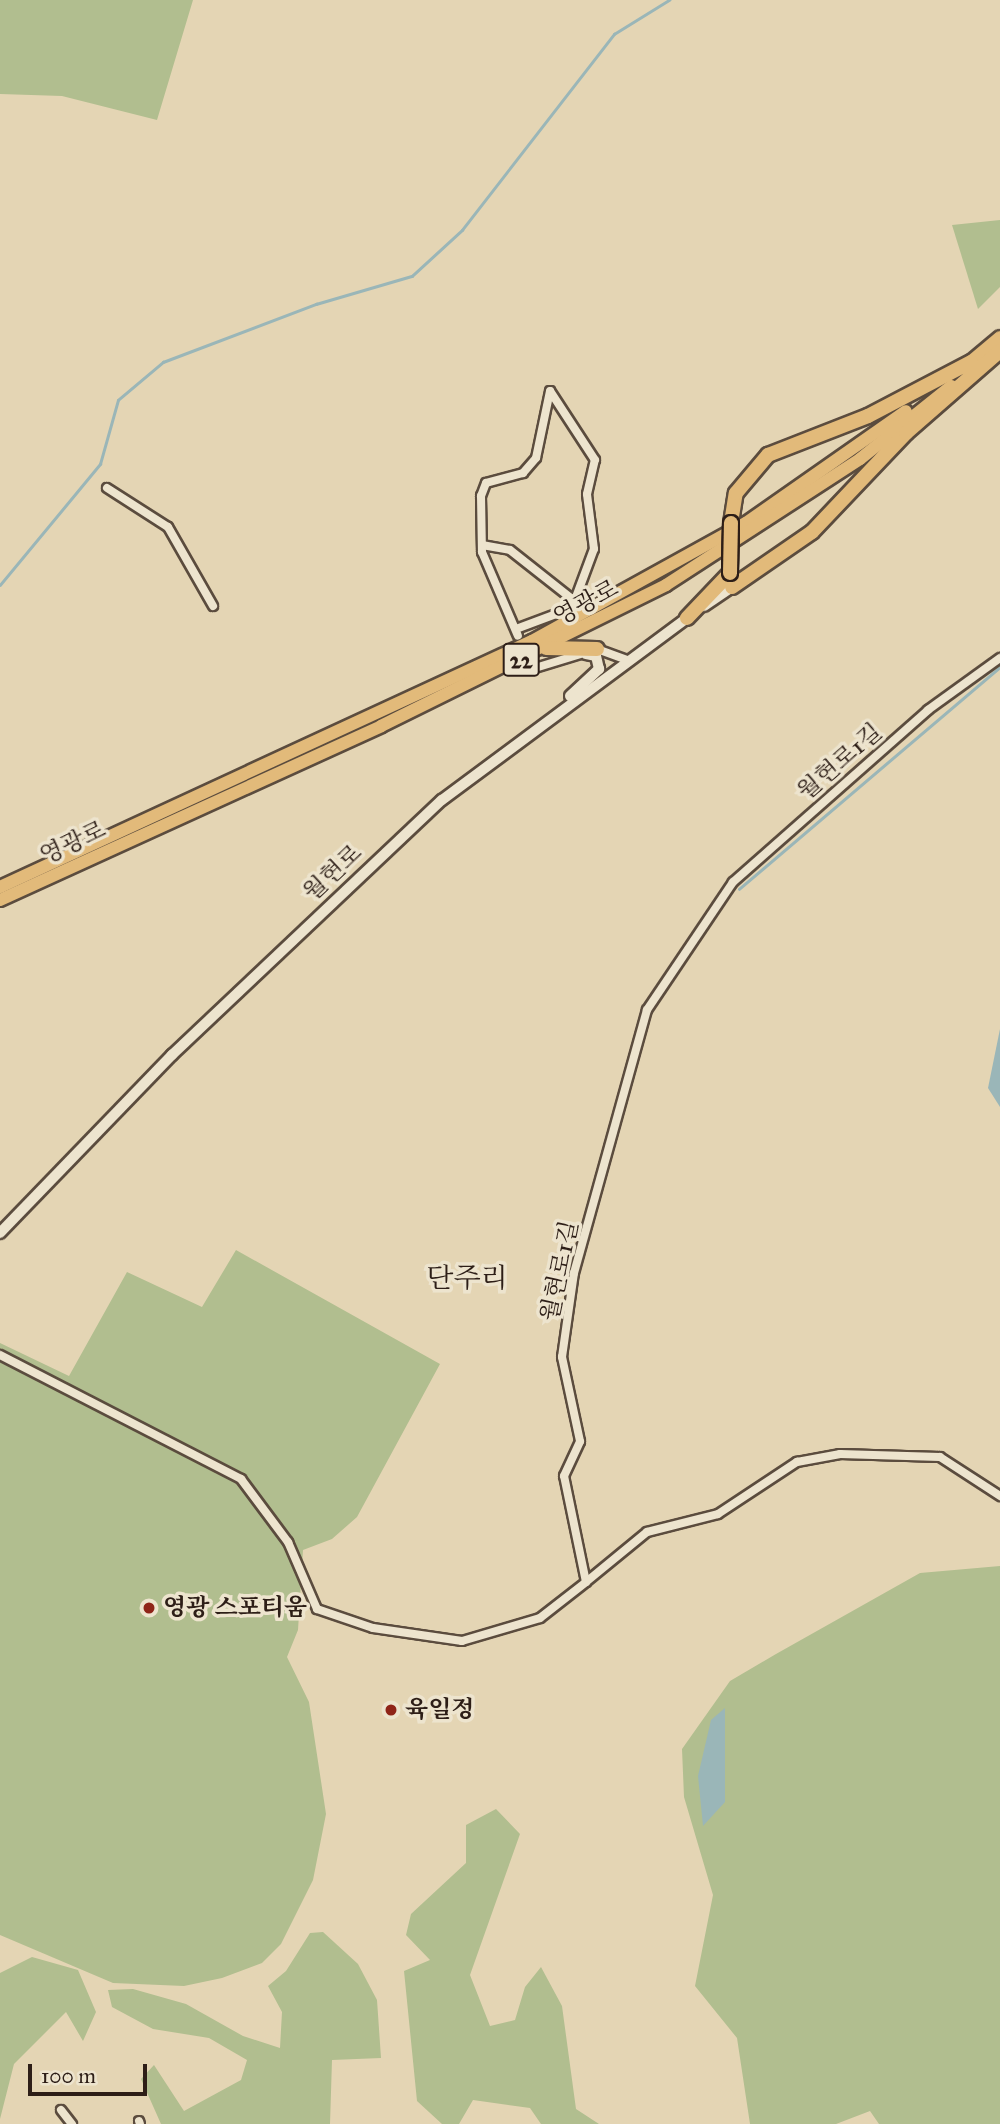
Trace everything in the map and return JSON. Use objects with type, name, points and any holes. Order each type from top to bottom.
[{"type":"highway","points":[[687,618],[731,580],[812,532],[906,433],[1000,350]]},
{"type":"highway","points":[[731,580],[731,523],[736,493],[768,455],[867,416],[971,362]]},
{"type":"highway","points":[[546,648],[592,652]]},
{"type":"main road","name":"영광로","points":[[0,887],[471,672],[652,578],[777,503],[971,362],[1000,337]]},
{"type":"main road","name":"영광로","points":[[0,900],[546,648],[757,528],[860,459],[1000,350]]},
{"type":"street","points":[[550,391],[595,460],[587,494],[594,549],[577,603],[517,633],[482,545],[486,483],[523,473],[536,458],[550,391]]},
{"type":"street","points":[[107,488],[168,527],[213,606]]},
{"type":"street","points":[[482,545],[510,550],[577,603]]},
{"type":"street","name":"월현로","points":[[0,1233],[326,905],[442,800],[542,722],[687,618]]},
{"type":"street","points":[[542,722],[598,669],[596,656],[592,652]]},
{"type":"street","points":[[536,668],[592,652],[630,661]]},
{"type":"street","name":"월현로1길","points":[[586,1583],[564,1476],[580,1441],[562,1356],[574,1273],[647,1010],[733,882],[928,710],[1000,658]]},
{"type":"street","points":[[0,1355],[241,1479],[288,1542],[317,1609],[373,1628],[462,1642],[540,1618],[647,1532],[718,1514],[797,1462],[840,1454],[940,1457],[1000,1496]]},
{"type":"street","points":[[61,2110],[72,2124]]},
{"type":"green space","points":[[0,0],[193,0],[157,120],[62,96],[0,94]]},
{"type":"green space","points":[[1000,220],[1000,287],[978,309],[952,225]]},
{"type":"green space","name":"영광 스포티움","points":[[236,1250],[440,1364],[357,1517],[332,1539],[303,1550],[298,1630],[287,1657],[309,1702],[326,1814],[313,1880],[281,1944],[262,1963],[222,1978],[184,1986],[113,1983],[0,1935],[0,1343],[69,1376],[127,1272],[202,1307]]},
{"type":"green space","points":[[1000,1566],[1000,2124],[879,2124],[870,2111],[836,2124],[750,2124],[737,2038],[695,1986],[713,1895],[684,1797],[682,1749],[730,1681],[776,1654],[920,1573]]},
{"type":"green space","points":[[496,1809],[520,1834],[470,1975],[490,2026],[515,2020],[525,1987],[541,1967],[562,2006],[576,2109],[599,2124],[541,2124],[530,2108],[473,2100],[459,2124],[442,2124],[417,2101],[404,1971],[430,1960],[406,1935],[411,1914],[466,1863],[466,1825]]},
{"type":"green space","points":[[323,1932],[358,1964],[377,2000],[381,2058],[332,2060],[330,2124],[161,2124],[141,2079],[154,2065],[184,2111],[241,2080],[247,2060],[209,2038],[153,2029],[112,2007],[108,1990],[133,1989],[186,2004],[243,2036],[280,2048],[282,2012],[268,1986],[286,1971],[310,1933]]},
{"type":"green space","points":[[32,1957],[78,1970],[96,2012],[83,2041],[66,2012],[14,2064],[0,2119],[0,1973]]},
{"type":"water","points":[[1000,1029],[1000,1107],[988,1088]]},
{"type":"water","points":[[725,1708],[725,1802],[703,1826],[698,1776],[711,1720]]},
{"type":"waterway","points":[[0,585],[100,464],[118,400],[163,362],[316,304],[412,276],[462,230],[614,34],[669,0]]},
{"type":"waterway","points":[[739,889],[1000,667]]},
{"type":"place","name":"영광 스포티움","points":[[149,1608]]},
{"type":"place","name":"육일정","points":[[391,1710]]},
{"type":"district","name":"단주리","points":[[467,1278]]}]
